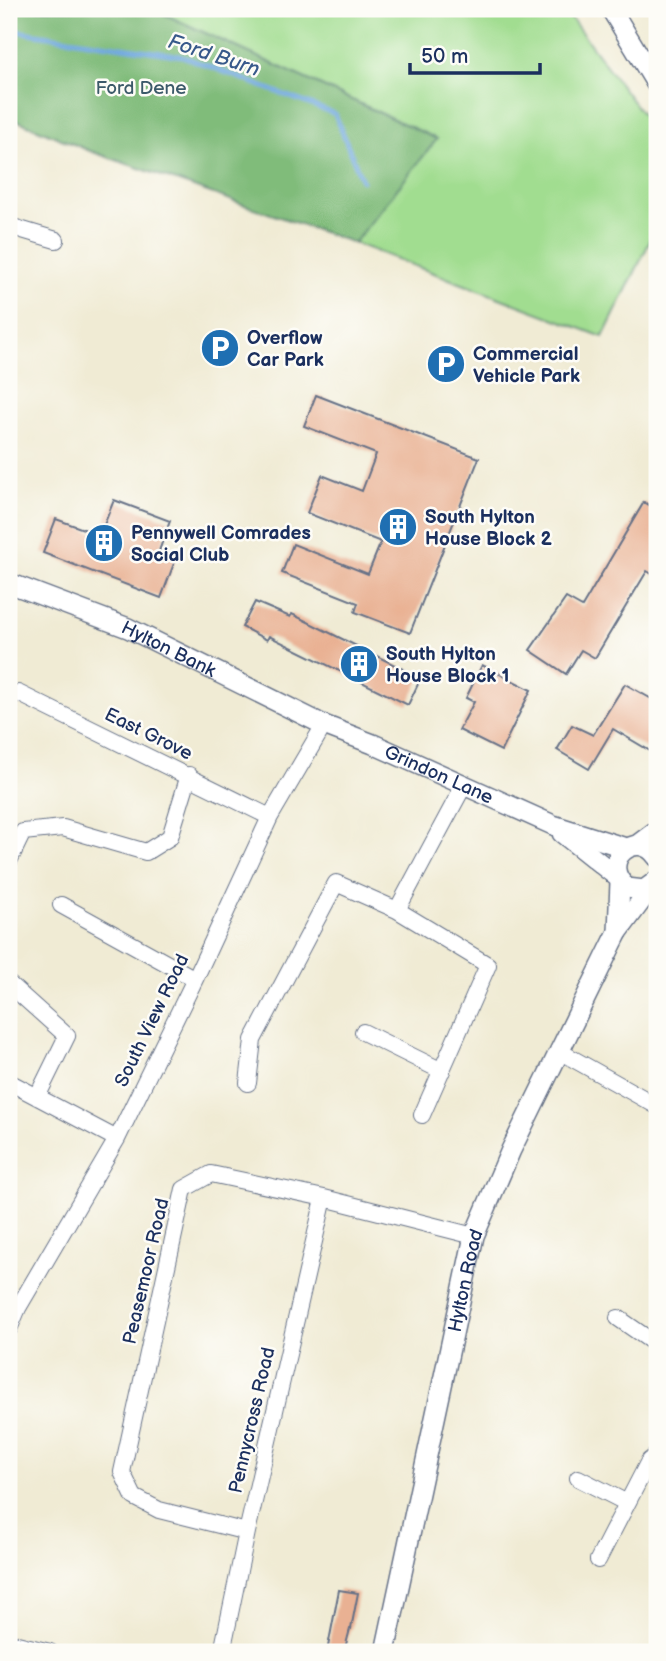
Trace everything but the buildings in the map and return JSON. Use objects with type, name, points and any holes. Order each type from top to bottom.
[{"type":"street","points":[[611,9],[657,85]]},
{"type":"street","points":[[9,226],[56,240]]},
{"type":"street","name":"Hylton Bank","points":[[9,583],[128,628],[324,725]]},
{"type":"street","name":"East Grove","points":[[9,695],[18,693],[270,817]]},
{"type":"street","name":"Grindon Lane","points":[[324,725],[373,744],[553,825],[632,847],[649,848],[657,857]]},
{"type":"street","name":"South View Road","points":[[9,1329],[13,1306],[117,1139],[270,817],[324,725]]},
{"type":"street","points":[[9,862],[23,832],[63,828],[146,852],[170,837],[189,775]]},
{"type":"street","points":[[397,910],[464,785]]},
{"type":"street","name":"Grindon Lane","points":[[553,825],[618,879]]},
{"type":"street","points":[[632,847],[657,830]]},
{"type":"street","name":"Hylton Road","points":[[618,932],[618,879],[615,864],[620,853],[632,847]]},
{"type":"street","points":[[618,879],[634,890],[644,890],[657,880]]},
{"type":"street","name":"Hylton Road","points":[[386,1652],[474,1236],[511,1150],[618,932],[657,880]]},
{"type":"street","points":[[248,1083],[253,1040],[336,883],[397,910],[488,965],[422,1115]]},
{"type":"street","points":[[61,905],[195,979]]},
{"type":"street","points":[[9,984],[67,1036],[37,1097]]},
{"type":"street","points":[[363,1032],[442,1071]]},
{"type":"street","points":[[559,1051],[657,1106]]},
{"type":"street","points":[[9,1082],[117,1139]]},
{"type":"street","name":"Peasemoor Road","points":[[247,1532],[159,1510],[134,1497],[122,1472],[184,1189],[211,1174],[324,1198],[474,1236]]},
{"type":"street","name":"Pennycross Road","points":[[222,1652],[324,1198]]},
{"type":"street","points":[[618,1318],[657,1345]]},
{"type":"street","points":[[598,1560],[649,1461],[657,1455]]},
{"type":"street","points":[[578,1478],[627,1503]]},
{"type":"street","points":[[9,1642],[50,1652]]},
{"type":"green space","name":"Ford Dene","points":[[9,9],[153,9],[437,139],[354,243],[90,151],[9,117]]},
{"type":"green space","points":[[153,9],[564,9],[657,134],[657,227],[603,337],[354,243],[437,139]]},
{"type":"waterway","name":"Ford Burn","points":[[9,30],[182,56],[335,114],[362,181]]},
{"type":"place","name":"Overflow Car Park","points":[[220,348]]},
{"type":"place","name":"Commercial Vehicle Park","points":[[446,364]]},
{"type":"place","name":"South Hylton House Block 2","points":[[398,527]]},
{"type":"place","name":"Pennywell Comrades Social Club","points":[[104,543]]},
{"type":"place","name":"South Hylton House Block 1","points":[[359,664]]}]
